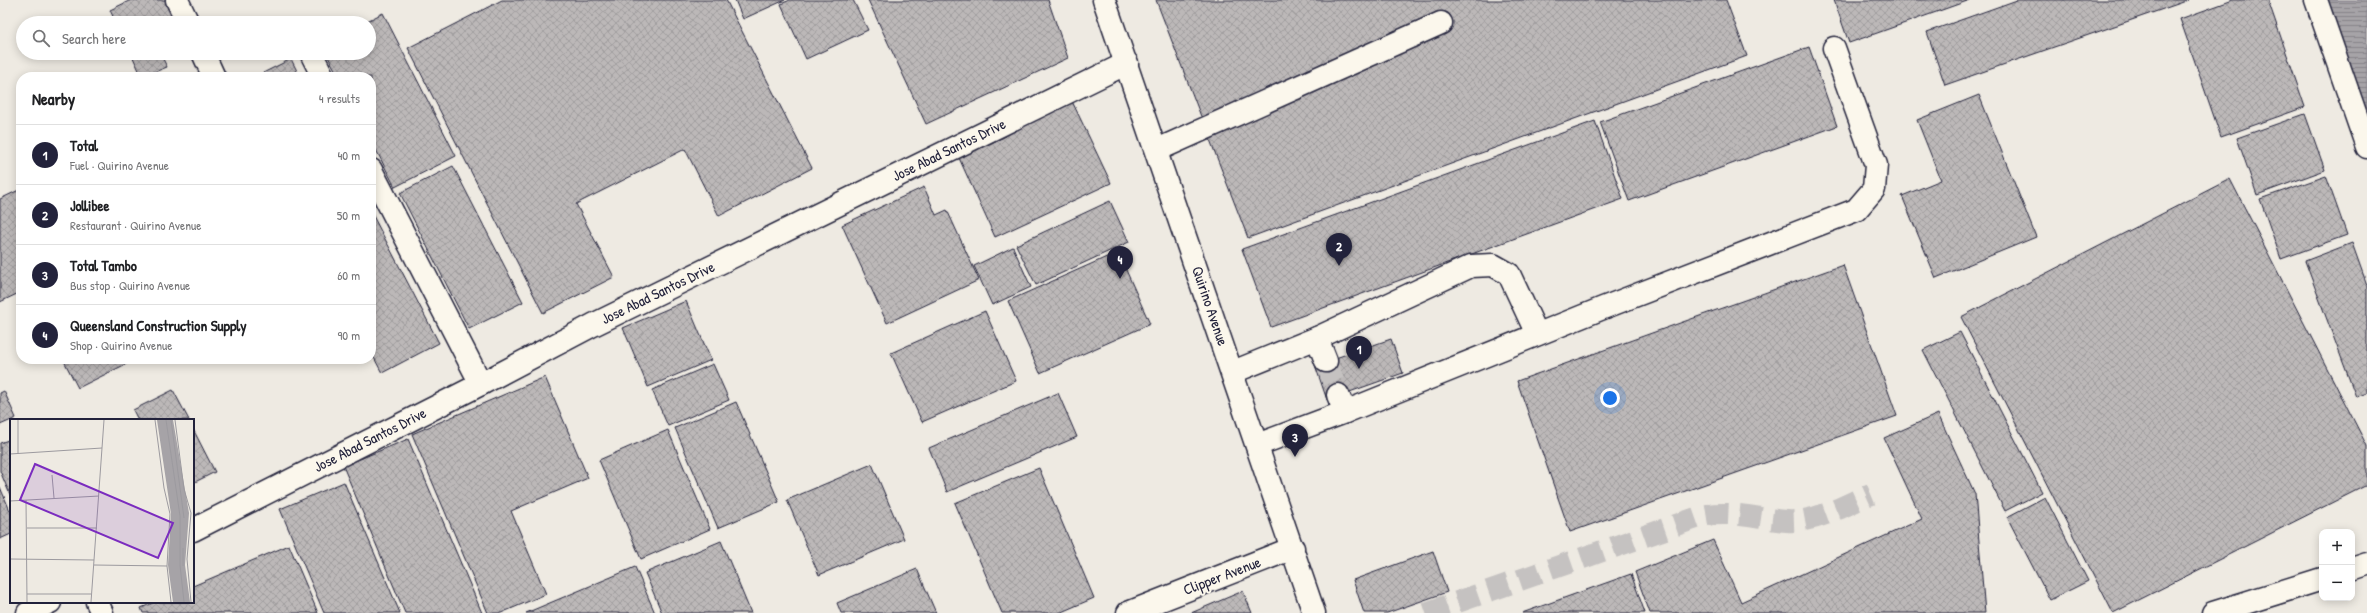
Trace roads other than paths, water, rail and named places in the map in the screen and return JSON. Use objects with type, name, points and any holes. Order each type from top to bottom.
[{"type":"street","points":[[177,0],[185,16]]},
{"type":"street","name":"Quirino Avenue","points":[[1104,0],[1157,150],[1314,613]]},
{"type":"street","points":[[2316,0],[2367,147]]},
{"type":"street","points":[[1157,150],[1441,24]]},
{"type":"street","points":[[1257,445],[1342,404],[1537,334],[1856,210],[1874,189],[1876,165],[1834,48]]},
{"type":"street","points":[[206,60],[212,72]]},
{"type":"street","points":[[314,60],[320,72]]},
{"type":"street","name":"Jose Abad Santos Drive","points":[[194,529],[481,384],[593,325],[1126,63]]},
{"type":"street","points":[[376,180],[481,384]]},
{"type":"street","points":[[1233,372],[1317,338],[1471,266],[1493,265],[1509,274],[1537,334]]},
{"type":"street","points":[[1317,338],[1326,361]]},
{"type":"street","name":"Clipper Avenue","points":[[1128,613],[1293,548]]},
{"type":"street","points":[[2355,568],[2367,564]]},
{"type":"street","points":[[2213,613],[2319,579]]},
{"type":"street","points":[[28,613],[48,603]]},
{"type":"street","points":[[97,603],[102,613]]},
{"type":"tunnel","points":[[1326,361],[1338,395]]},
{"type":"tunnel","points":[[1426,613],[1702,516],[1713,514],[1734,514],[1776,520],[1798,521],[1830,512],[1871,494]]},
{"type":"place","name":"Jollibee","points":[[1339,266]]},
{"type":"place","name":"Queensland Construction Supply","points":[[1120,279]]},
{"type":"place","name":"Total","points":[[1359,369]]},
{"type":"place","name":"Total Tambo","points":[[1295,457]]}]
